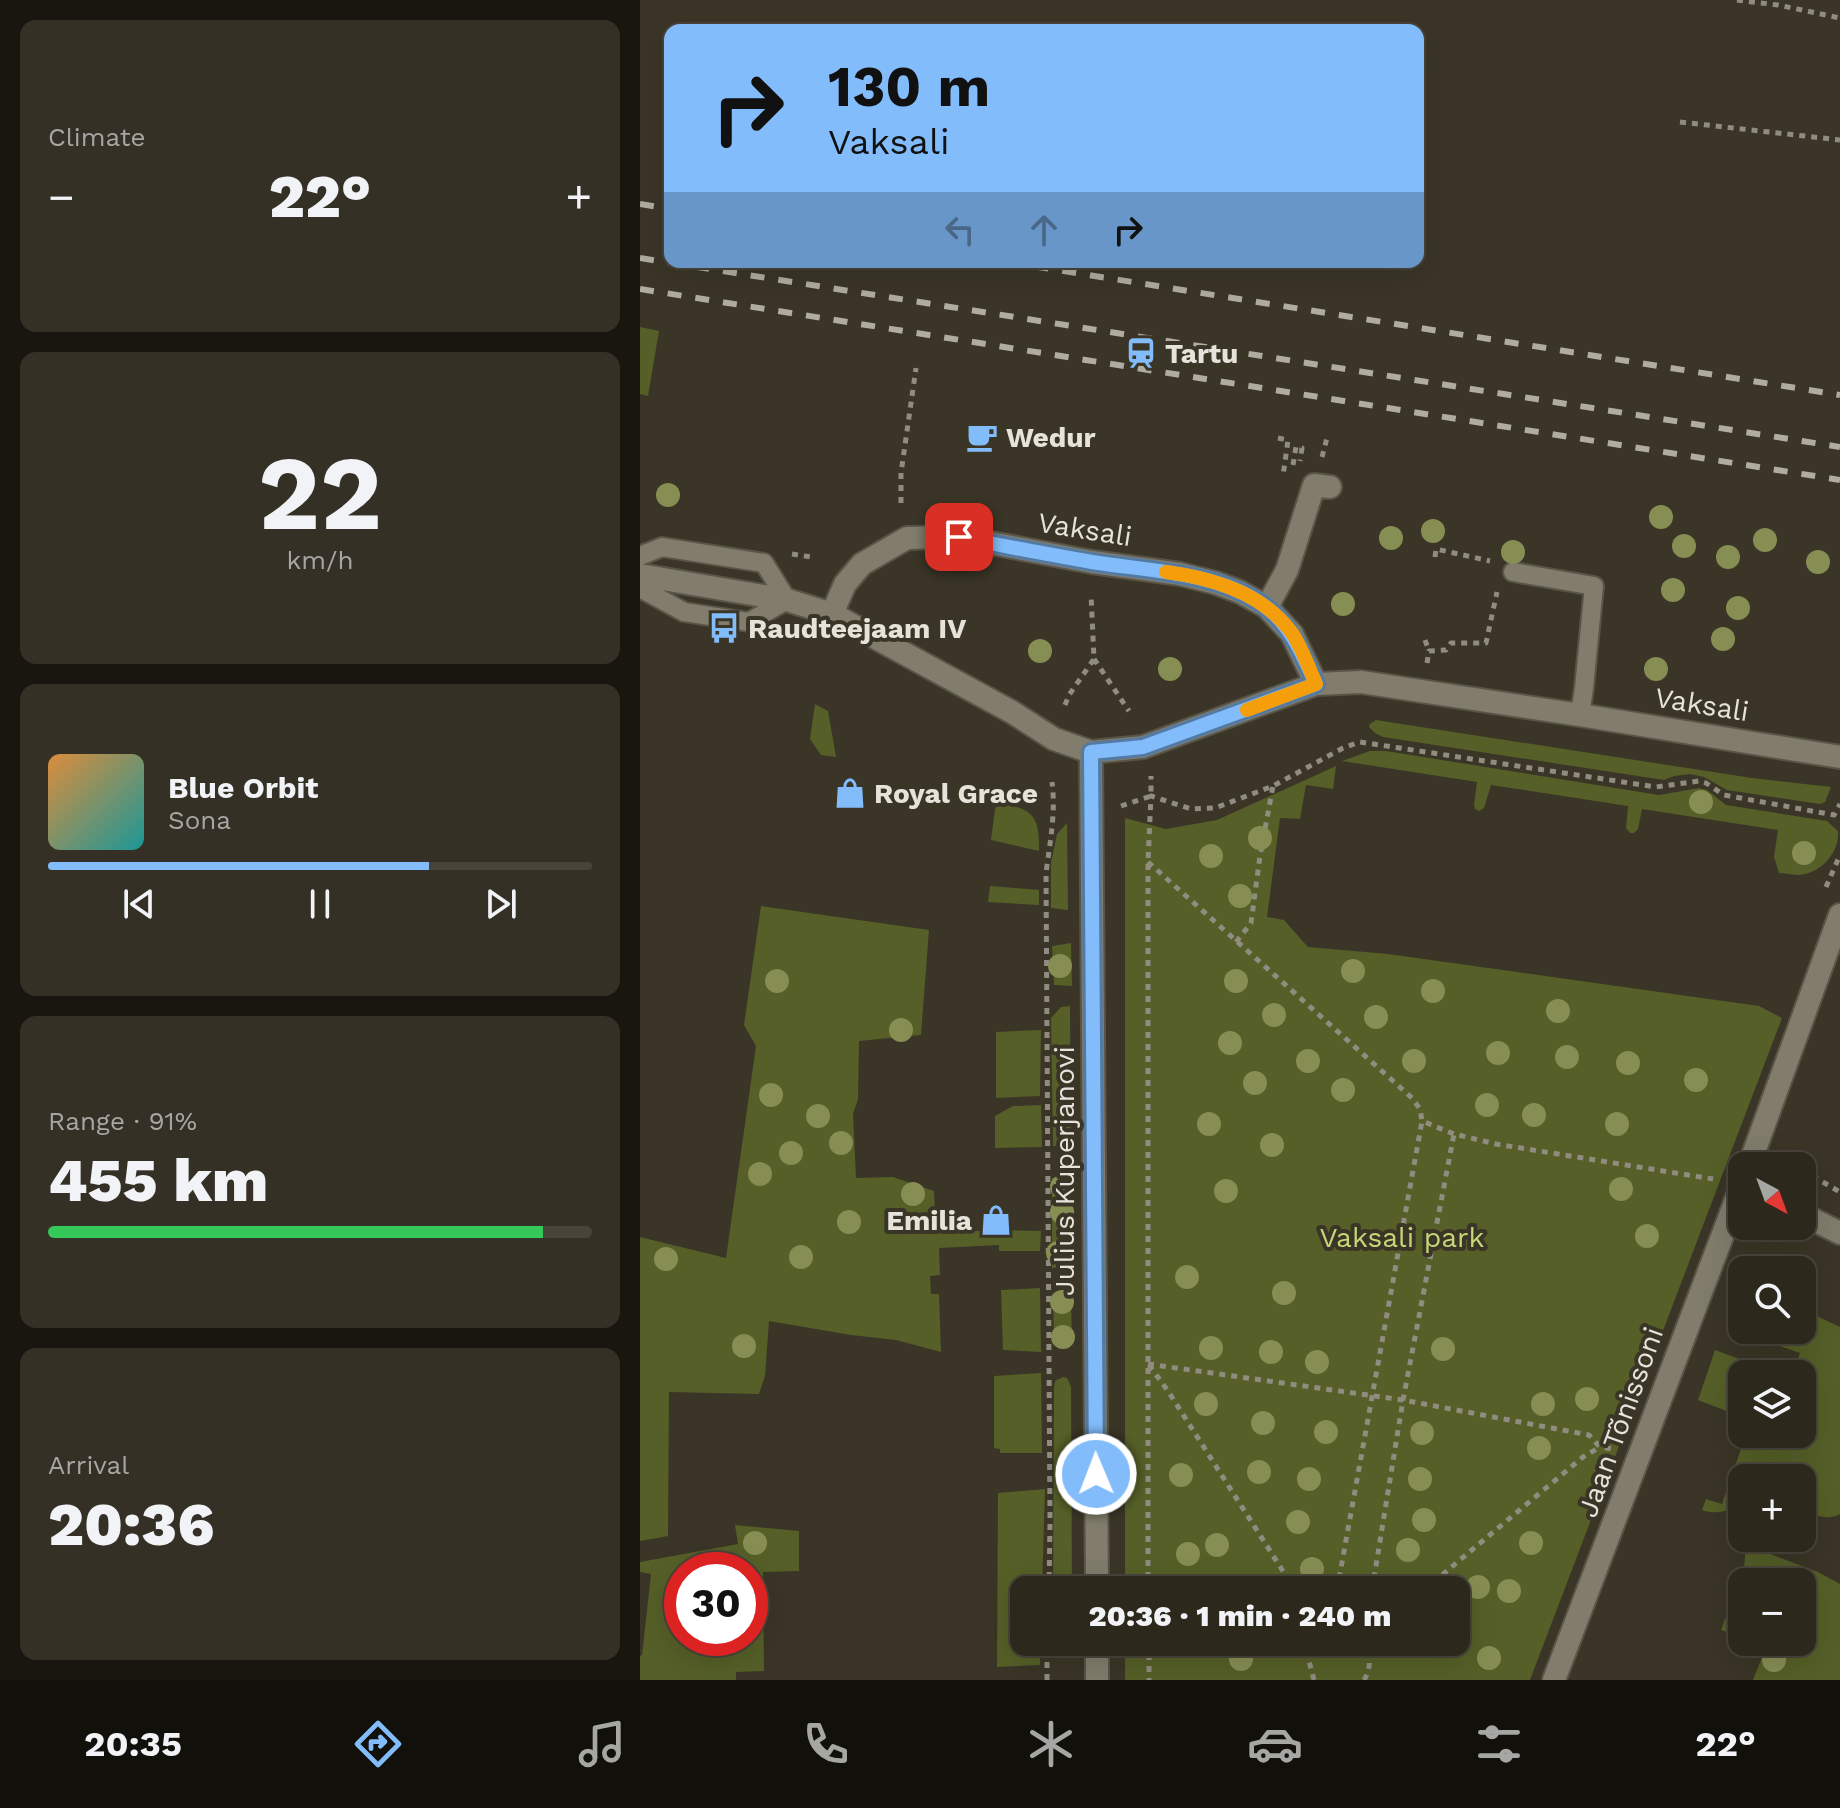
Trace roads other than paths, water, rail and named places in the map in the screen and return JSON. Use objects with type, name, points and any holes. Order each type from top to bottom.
[{"type":"street","points":[[1267,607],[1287,570],[1314,485],[1330,487]]},
{"type":"street","name":"Vaksali","points":[[832,614],[845,584],[862,564],[907,538],[959,537],[1092,562],[1180,574],[1240,592],[1267,607],[1292,634],[1316,684]]},
{"type":"street","name":"Vaksali","points":[[640,575],[787,600],[832,614],[1012,712],[1054,739],[1091,752],[1143,747],[1316,684],[1361,682],[1840,757]]},
{"type":"street","name":"Julius Kuperjanovi","points":[[1091,752],[1097,1576]]},
{"type":"street","points":[[1754,1152],[1840,915]]},
{"type":"street","name":"Jaan Tõnissoni","points":[[1554,1680],[1640,1454],[1728,1199]]},
{"type":"street","points":[[1816,1221],[1840,1233]]},
{"type":"street","points":[[1097,1656],[1097,1680]]},
{"type":"lane","points":[[640,556],[662,547],[764,563],[787,600],[749,622],[684,612],[640,588]]},
{"type":"lane","points":[[1505,573],[1594,586],[1580,715]]},
{"type":"railway","points":[[640,204],[664,208]]},
{"type":"railway","points":[[640,258],[664,262]]},
{"type":"railway","points":[[703,268],[1840,447]]},
{"type":"railway","points":[[1045,268],[1840,395]]},
{"type":"railway","points":[[640,289],[1840,480]]},
{"type":"place","name":"Tartu","points":[[1141,353]]},
{"type":"place","name":"Wedur","points":[[982,437]]},
{"type":"place","name":"Raudteejaam IV","points":[[724,628]]},
{"type":"place","name":"Royal Grace","points":[[850,793]]},
{"type":"place","name":"Emilia","points":[[996,1220]]},
{"type":"park label","name":"Vaksali park","points":[[1402,1237]]}]
